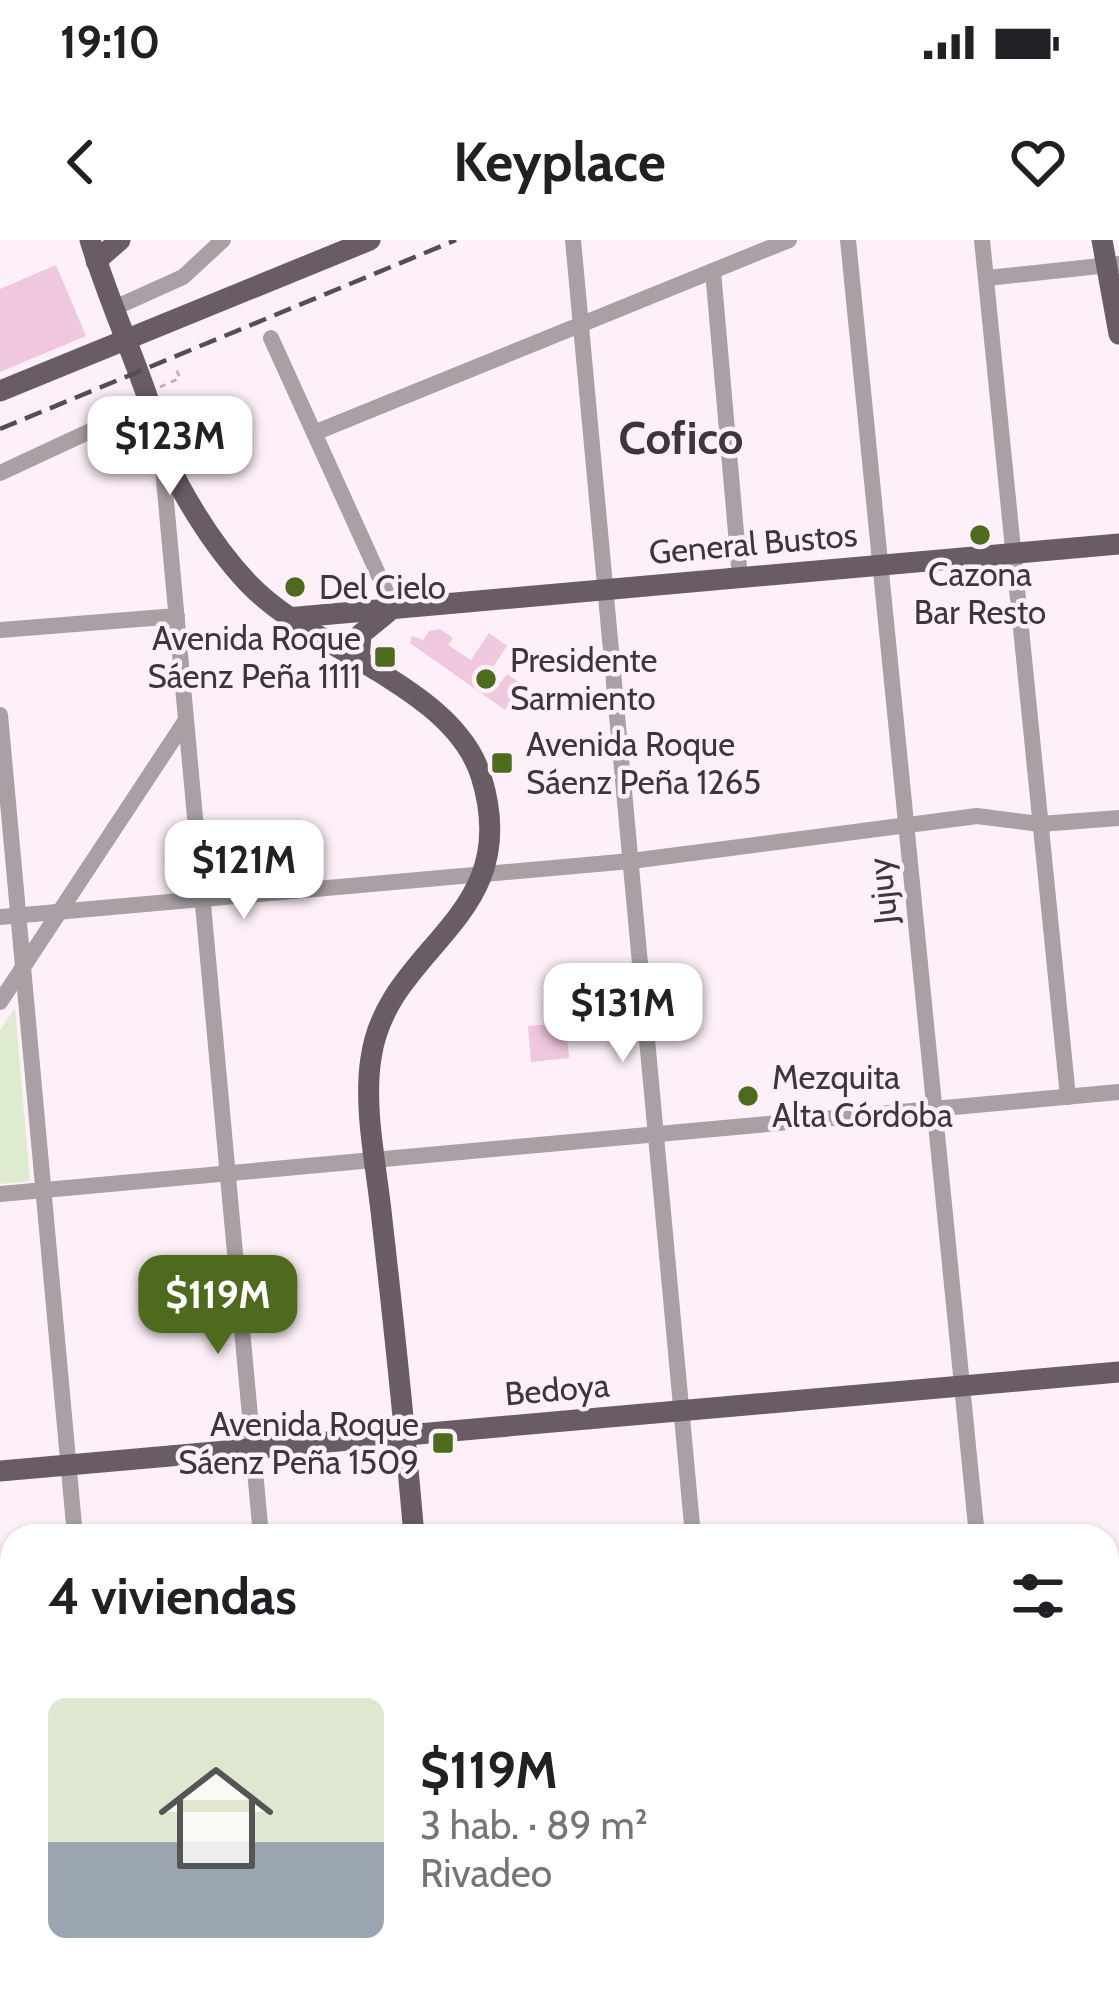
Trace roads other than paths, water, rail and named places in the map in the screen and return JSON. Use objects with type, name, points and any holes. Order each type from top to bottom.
[{"type":"main road","points":[[120,240],[93,250],[146,392],[162,451],[203,523],[244,579],[286,618],[405,688],[465,743],[480,772],[490,835],[484,874],[458,920],[393,1003],[375,1040],[370,1091],[413,1524]]},
{"type":"main road","points":[[0,391],[370,240]]},
{"type":"main road","points":[[1102,240],[1113,264],[1119,334]]},
{"type":"main road","name":"General Bustos","points":[[286,618],[1119,544]]},
{"type":"main road","points":[[358,661],[357,649],[367,626],[394,609]]},
{"type":"main road","name":"Bedoya","points":[[0,1472],[1119,1372]]},
{"type":"street","points":[[112,309],[183,277],[223,240]]},
{"type":"street","points":[[573,240],[692,1524]]},
{"type":"street","points":[[314,433],[789,240]]},
{"type":"street","name":"Jujuy","points":[[848,240],[976,1524]]},
{"type":"street","points":[[982,240],[1069,1097]]},
{"type":"street","points":[[988,278],[1113,264]]},
{"type":"street","points":[[713,272],[740,578]]},
{"type":"street","points":[[272,338],[394,609]]},
{"type":"street","points":[[0,473],[101,426]]},
{"type":"street","points":[[162,451],[260,1524]]},
{"type":"street","points":[[170,540],[182,521],[203,523]]},
{"type":"street","points":[[0,630],[177,616]]},
{"type":"street","points":[[0,715],[9,917],[23,967],[74,1524]]},
{"type":"street","points":[[0,1002],[185,722]]},
{"type":"street","points":[[9,917],[631,861],[976,816],[1040,824],[1119,818]]},
{"type":"street","points":[[0,1194],[1119,1092]]},
{"type":"street","points":[[1042,1992],[1114,1992]]},
{"type":"railway","points":[[0,429],[456,240]]},
{"type":"place","name":"Cazona Bar Resto","points":[[980,535]]},
{"type":"place","name":"Del Cielo","points":[[295,587]]},
{"type":"place","name":"Avenida Roque Sáenz Peña 1111","points":[[385,657]]},
{"type":"place","name":"Presidente Sarmiento","points":[[486,679]]},
{"type":"place","name":"Avenida Roque Sáenz Peña 1265","points":[[502,763]]},
{"type":"place","name":"Mezquita Alta Córdoba","points":[[748,1096]]},
{"type":"place","name":"Avenida Roque Sáenz Peña 1509","points":[[443,1443]]},
{"type":"district","name":"Cofico","points":[[681,438]]}]
